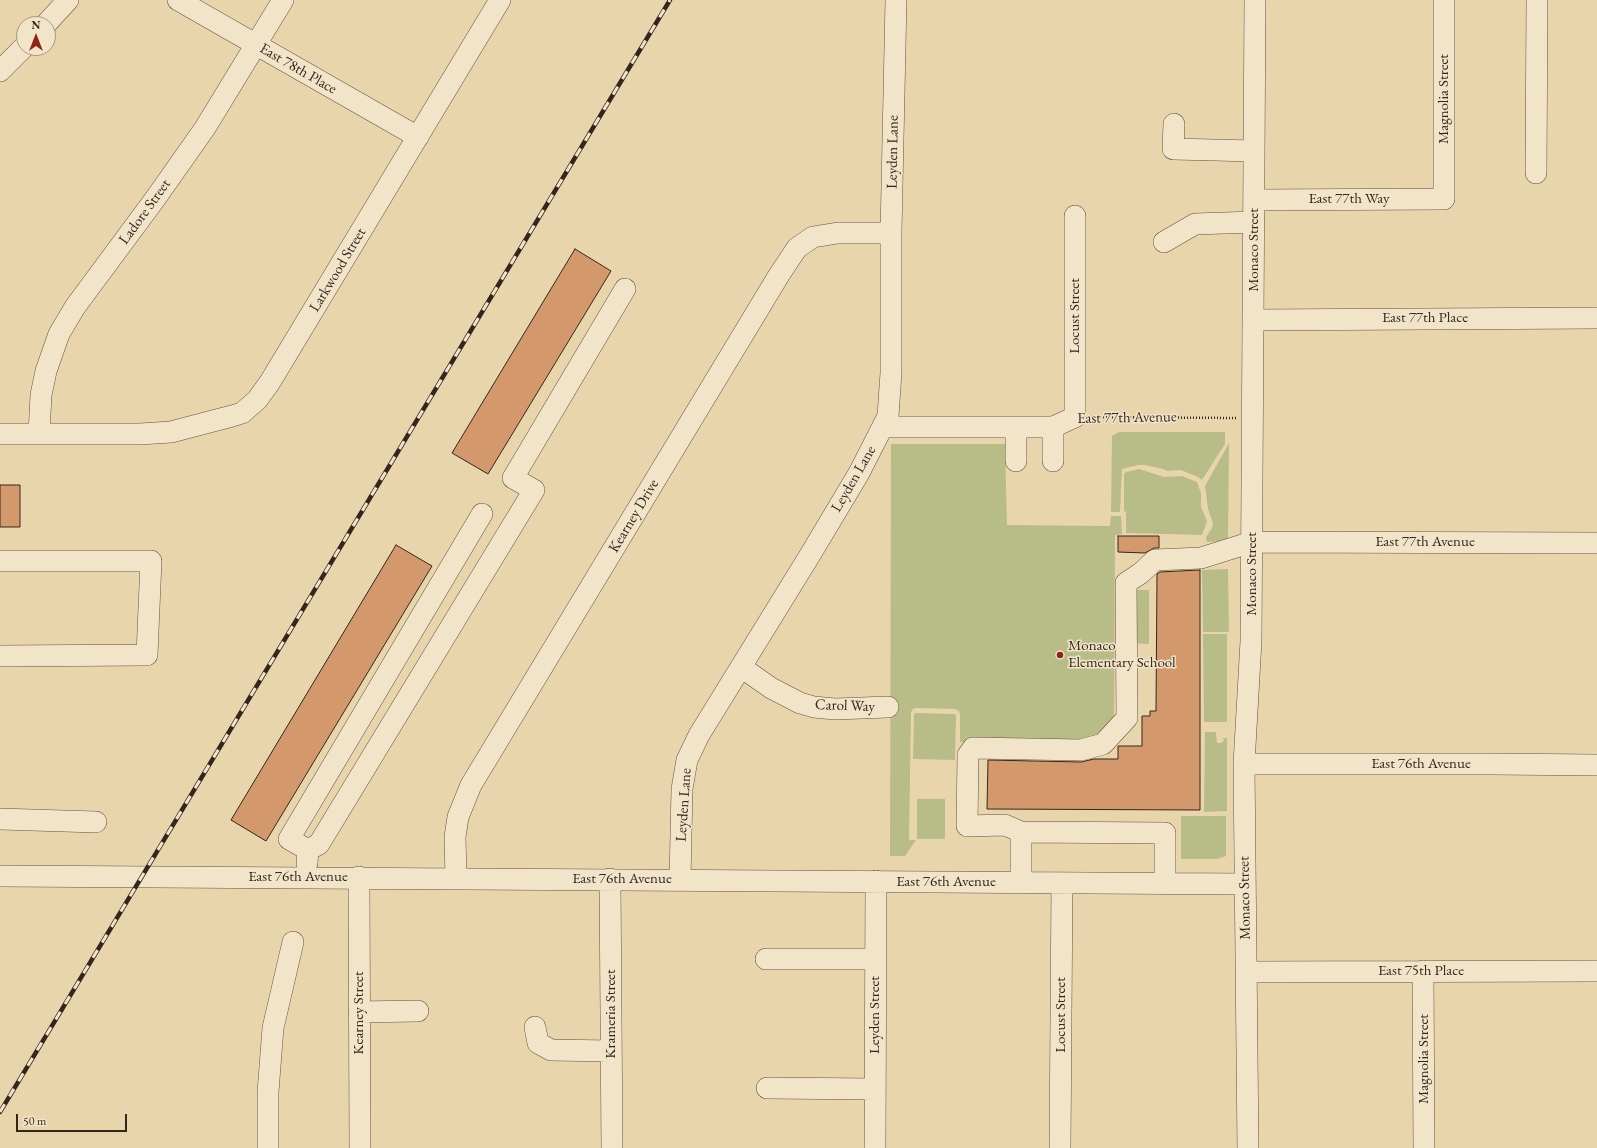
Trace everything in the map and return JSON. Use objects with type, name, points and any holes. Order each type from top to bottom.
[{"type":"street","points":[[53,16],[68,0]]},
{"type":"street","name":"East 78th Place","points":[[178,0],[418,137]]},
{"type":"street","name":"Ladore Street","points":[[39,434],[41,395],[46,371],[59,334],[75,307],[205,128],[283,0]]},
{"type":"street","name":"Larkwood Street","points":[[39,434],[140,434],[171,432],[242,413],[258,400],[500,0]]},
{"type":"street","name":"Leyden Lane","points":[[680,880],[682,789],[687,760],[699,735],[851,486],[883,427],[889,408],[891,373],[891,233],[896,0]]},
{"type":"street","name":"Monaco Street","points":[[1248,1148],[1244,764],[1251,641],[1255,0]]},
{"type":"street","name":"Magnolia Street","points":[[1444,0],[1444,199]]},
{"type":"street","points":[[1536,173],[1537,0]]},
{"type":"street","points":[[0,71],[16,54]]},
{"type":"street","points":[[1174,124],[1173,149],[1254,151]]},
{"type":"street","name":"East 77th Way","points":[[1254,200],[1444,199]]},
{"type":"street","name":"Locust Street","points":[[1075,216],[1075,417]]},
{"type":"street","points":[[1164,242],[1195,224],[1254,222]]},
{"type":"street","name":"Kearney Drive","points":[[456,878],[455,838],[458,817],[471,785],[783,270],[798,248],[813,237],[838,233],[891,233]]},
{"type":"street","points":[[308,850],[319,844],[534,490],[513,478],[625,289]]},
{"type":"street","name":"East 77th Place","points":[[1253,320],[1597,318]]},
{"type":"street","name":"East 77th Avenue","points":[[883,427],[1053,426],[1075,417]]},
{"type":"street","points":[[1016,426],[1016,461]]},
{"type":"street","points":[[1053,426],[1053,461]]},
{"type":"street","points":[[0,434],[39,434]]},
{"type":"street","points":[[308,850],[289,839],[482,514]]},
{"type":"street","name":"East 77th Avenue","points":[[1021,832],[1005,825],[967,826],[968,755],[973,748],[1081,750],[1103,744],[1127,718],[1126,583],[1141,573],[1155,560],[1201,558],[1252,542],[1597,543]]},
{"type":"street","points":[[0,562],[151,561],[147,655],[0,656]]},
{"type":"street","name":"Carol Way","points":[[741,668],[788,698],[807,705],[835,709],[888,707]]},
{"type":"street","name":"East 76th Avenue","points":[[1244,764],[1597,765]]},
{"type":"street","points":[[0,820],[96,822]]},
{"type":"street","points":[[1021,882],[1021,832],[1165,833],[1165,884]]},
{"type":"street","points":[[306,877],[308,850]]},
{"type":"street","name":"East 76th Avenue","points":[[0,876],[358,877],[1245,884]]},
{"type":"street","name":"Kearney Street","points":[[358,877],[360,1148]]},
{"type":"street","name":"Krameria Street","points":[[610,879],[612,1148]]},
{"type":"street","name":"Leyden Street","points":[[875,1148],[876,881]]},
{"type":"street","name":"Locust Street","points":[[1060,1148],[1062,883]]},
{"type":"street","points":[[268,1148],[268,1092],[273,1028],[293,942]]},
{"type":"street","points":[[766,959],[875,959]]},
{"type":"street","name":"Magnolia Street","points":[[1423,970],[1424,1148]]},
{"type":"street","name":"East 75th Place","points":[[1246,972],[1423,970],[1597,971]]},
{"type":"street","points":[[360,1012],[418,1011]]},
{"type":"street","points":[[535,1027],[538,1043],[551,1050],[611,1051]]},
{"type":"street","points":[[767,1088],[875,1089]]},
{"type":"path","name":"East 77th Avenue","points":[[1075,417],[1253,418]]},
{"type":"green space","points":[[1119,432],[1225,432],[1225,444],[1202,480],[1181,470],[1167,471],[1145,465],[1122,469],[1120,512],[1111,512],[1112,436]]},
{"type":"green space","points":[[1229,443],[1228,541],[1207,542],[1206,537],[1212,528],[1213,523],[1208,509],[1205,486]]},
{"type":"green space","points":[[891,444],[1005,444],[1007,525],[1110,526],[1111,516],[1121,516],[1122,534],[1115,535],[1114,722],[1101,738],[1074,747],[960,742],[959,711],[955,709],[913,709],[911,712],[909,840],[916,840],[905,856],[890,856]]},
{"type":"green space","points":[[1139,469],[1164,477],[1182,476],[1197,482],[1201,493],[1201,507],[1207,521],[1202,535],[1126,533],[1126,512],[1124,511],[1124,474],[1126,472]]},
{"type":"green space","points":[[1228,569],[1229,632],[1203,632],[1202,570]]},
{"type":"green space","points":[[1130,590],[1149,590],[1149,644],[1130,643]]},
{"type":"green space","points":[[1203,634],[1227,634],[1227,722],[1204,722]]},
{"type":"green space","points":[[914,714],[956,715],[955,760],[913,759]]},
{"type":"green space","points":[[1205,732],[1216,732],[1217,743],[1224,741],[1223,738],[1227,738],[1227,811],[1204,812]]},
{"type":"green space","points":[[917,799],[945,799],[945,839],[917,839]]},
{"type":"green space","points":[[1181,816],[1226,816],[1226,856],[1217,859],[1181,859]]},
{"type":"building","points":[[575,249],[611,271],[488,474],[452,453]]},
{"type":"building","points":[[0,485],[20,485],[20,527],[0,527]]},
{"type":"building","points":[[1118,536],[1159,536],[1159,548],[1154,548],[1145,553],[1118,552]]},
{"type":"building","points":[[396,545],[432,566],[266,841],[231,820]]},
{"type":"building","points":[[1200,570],[1200,810],[987,809],[988,760],[1081,762],[1094,759],[1118,759],[1118,746],[1142,746],[1142,716],[1150,716],[1150,711],[1156,711],[1157,574],[1160,572]]},
{"type":"railway","points":[[0,1112],[670,0]]},
{"type":"place","name":"Monaco Elementary School","points":[[1060,655]]}]
